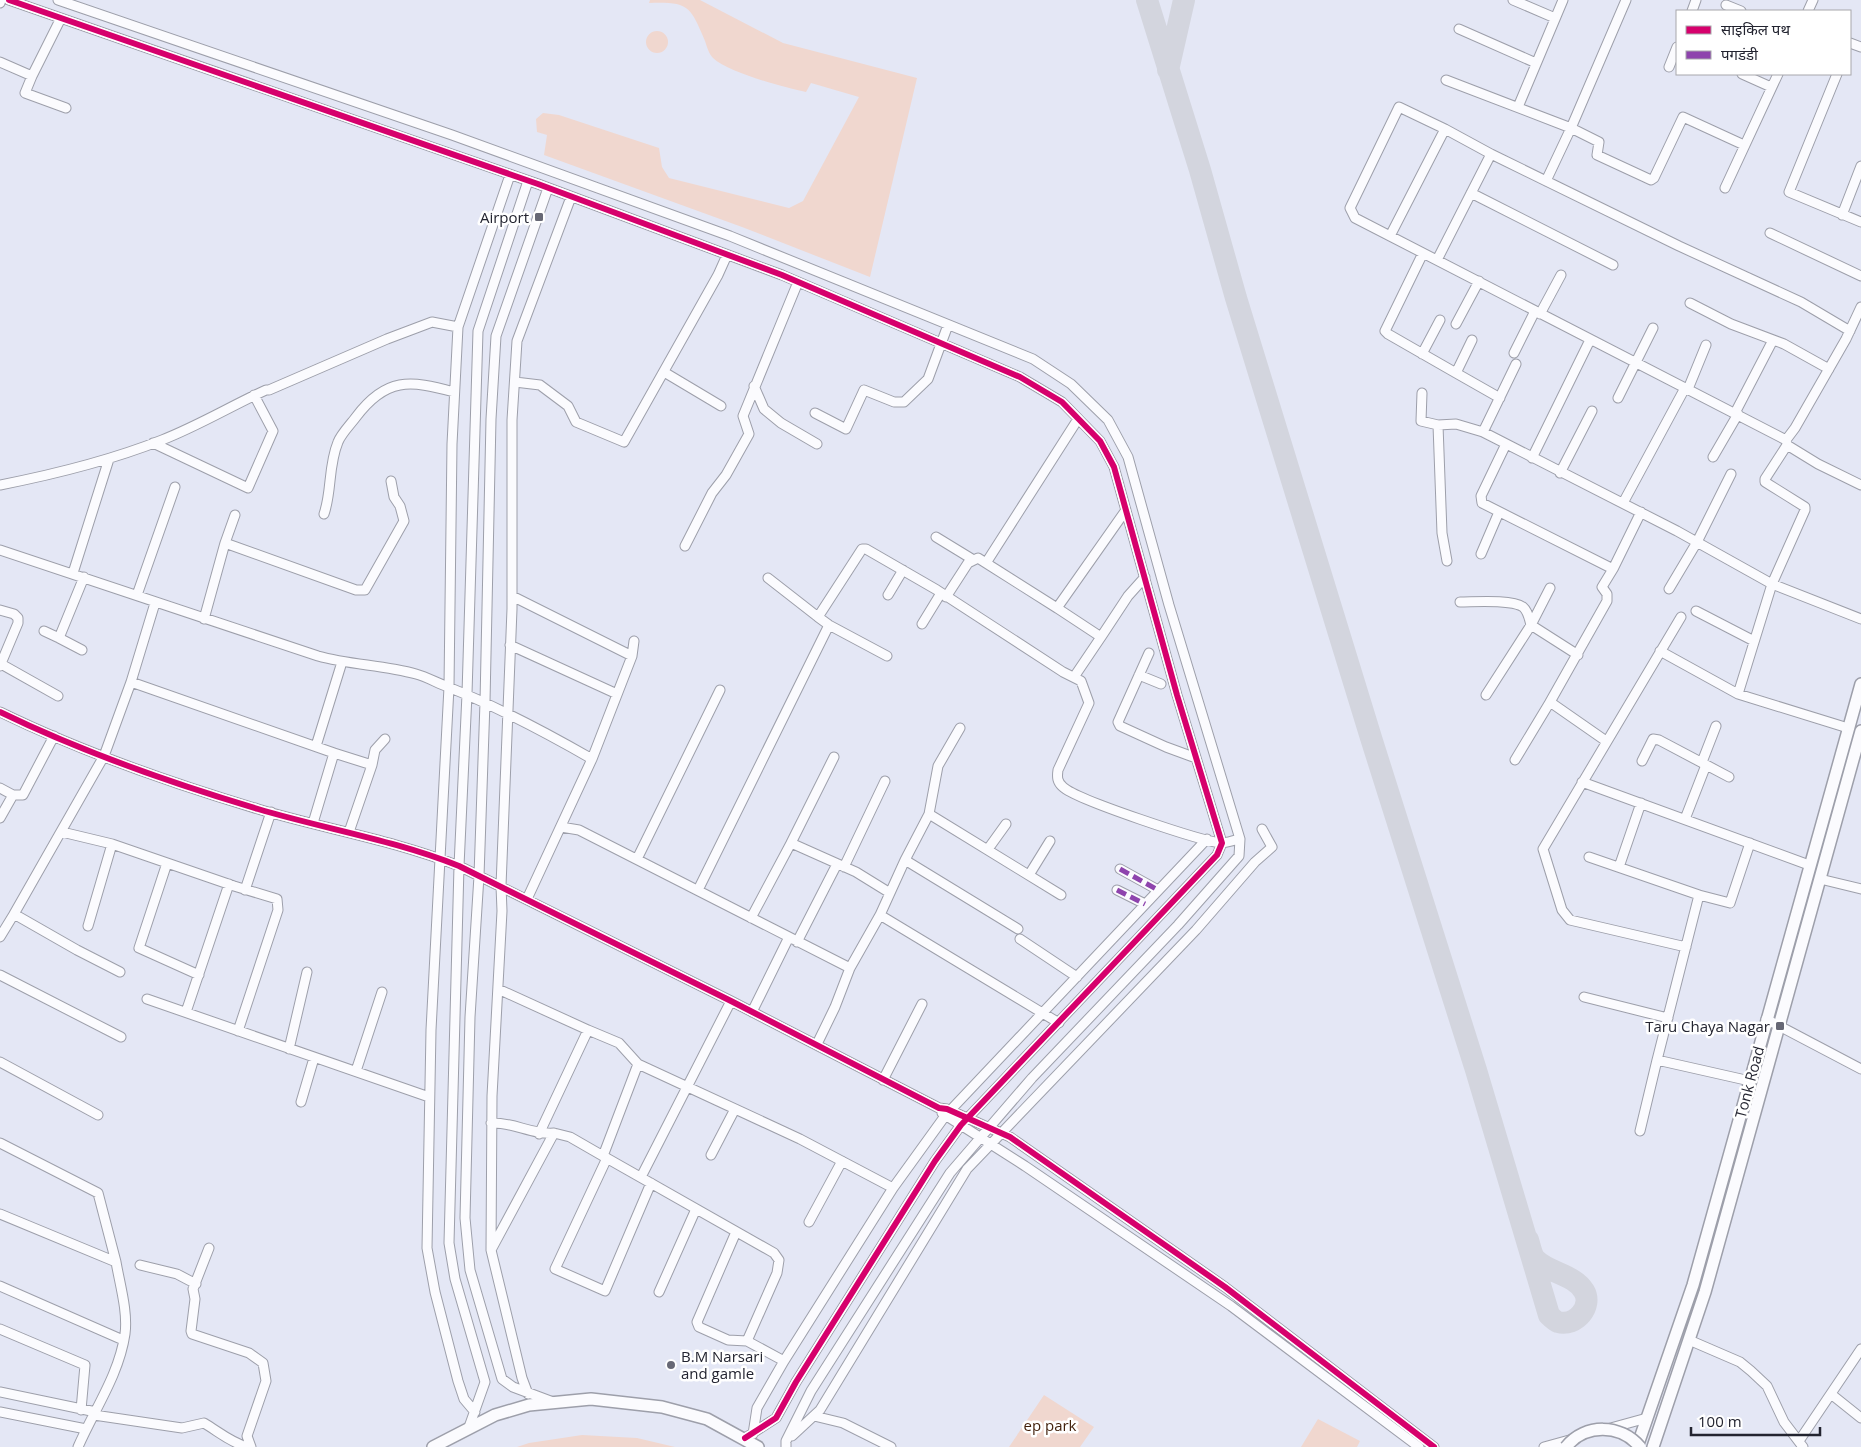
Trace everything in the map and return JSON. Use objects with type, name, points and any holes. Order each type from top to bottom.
[{"type":"main road","name":"Tonk Road","points":[[1638,1447],[1693,1285],[1766,1018],[1861,684]]},
{"type":"main road","name":"Tonk Road","points":[[1652,1447],[1705,1292],[1861,731]]},
{"type":"main road","points":[[433,1447],[495,1414],[529,1405],[592,1399],[662,1408],[707,1419],[749,1436],[758,1447]]},
{"type":"main road","points":[[1566,1447],[1582,1434],[1603,1428],[1625,1435],[1638,1447]]},
{"type":"street","points":[[9,0],[538,184],[801,284],[1020,377],[1062,402],[1100,441],[1110,460],[1222,843],[1217,854],[961,1125],[935,1161],[811,1357],[776,1418],[749,1436]]},
{"type":"street","points":[[58,0],[530,163],[730,236],[1033,359],[1071,384],[1108,420],[1128,457],[1169,605],[1240,839],[1239,856],[1178,925],[988,1126],[950,1173],[812,1391],[786,1444]]},
{"type":"street","points":[[1513,0],[1556,18]]},
{"type":"street","points":[[1518,107],[1563,0]]},
{"type":"street","points":[[1546,181],[1626,0]]},
{"type":"street","points":[[1726,5],[1738,10]]},
{"type":"street","points":[[61,18],[25,93],[66,108]]},
{"type":"street","points":[[1459,29],[1536,63]]},
{"type":"street","points":[[1669,67],[1676,50]]},
{"type":"street","points":[[0,62],[32,76]]},
{"type":"street","points":[[1744,75],[1771,88]]},
{"type":"street","points":[[1725,188],[1778,75]]},
{"type":"street","points":[[1837,75],[1789,192],[1861,222]]},
{"type":"street","points":[[1446,80],[1571,128],[1599,142],[1597,155],[1651,180],[1654,179],[1683,117],[1744,145]]},
{"type":"street","points":[[1850,331],[1801,302],[1679,246],[1399,107],[1350,208],[1355,218],[1736,414],[1786,442],[1818,464],[1861,485]]},
{"type":"street","points":[[1390,236],[1445,129]]},
{"type":"street","points":[[1436,260],[1491,154]]},
{"type":"street","points":[[1842,215],[1861,166]]},
{"type":"street","points":[[538,184],[547,169]]},
{"type":"street","points":[[475,1412],[464,1399],[458,1381],[435,1292],[427,1248],[430,1097],[449,687],[449,581],[454,392],[458,327],[510,174]]},
{"type":"street","points":[[469,1427],[485,1382],[455,1279],[449,1243],[458,866],[467,694],[478,331],[528,181]]},
{"type":"street","points":[[548,188],[496,336],[491,419],[485,702],[479,876],[470,1017],[465,1218],[470,1270],[502,1379],[528,1394],[555,1403]]},
{"type":"street","points":[[1471,193],[1613,265]]},
{"type":"street","points":[[528,1394],[522,1378],[491,1250],[491,1123],[498,989],[512,596],[512,420],[518,341],[571,197]]},
{"type":"street","points":[[1770,233],[1861,276]]},
{"type":"street","points":[[1424,253],[1385,331],[1500,398]]},
{"type":"street","points":[[515,382],[540,385],[568,406],[576,422],[624,442],[718,275],[727,255]]},
{"type":"street","points":[[685,546],[712,493],[726,475],[749,434],[743,416],[754,386],[801,284],[810,269]]},
{"type":"street","points":[[1514,353],[1561,274]]},
{"type":"street","points":[[1456,324],[1479,281]]},
{"type":"street","points":[[1690,303],[1731,324],[1773,340],[1829,368]]},
{"type":"street","points":[[1738,694],[1772,584],[1805,510],[1805,507],[1765,482],[1765,478],[1850,331],[1861,308]]},
{"type":"street","points":[[1422,354],[1440,320]]},
{"type":"street","points":[[0,485],[51,475],[109,459],[153,444],[254,395],[432,322],[458,327]]},
{"type":"street","points":[[815,413],[846,428],[864,390],[894,402],[904,402],[928,379],[948,325]]},
{"type":"street","points":[[1618,398],[1653,328]]},
{"type":"street","points":[[1456,373],[1472,340]]},
{"type":"street","points":[[1532,458],[1590,340]]},
{"type":"street","points":[[1713,457],[1773,340]]},
{"type":"street","points":[[1623,503],[1687,389],[1706,345]]},
{"type":"street","points":[[1483,432],[1516,364]]},
{"type":"street","points":[[664,372],[721,406]]},
{"type":"street","points":[[324,514],[329,501],[330,473],[338,441],[366,403],[395,384],[427,385],[454,392]]},
{"type":"street","points":[[754,386],[764,409],[781,423],[817,444]]},
{"type":"street","points":[[1422,394],[1422,421],[1438,425],[1456,424],[1483,432],[1560,473],[1641,512],[1772,584],[1861,619]]},
{"type":"street","points":[[153,444],[248,488],[273,432],[254,395]]},
{"type":"street","points":[[1560,473],[1592,411]]},
{"type":"street","points":[[986,563],[1078,419]]},
{"type":"street","points":[[1438,425],[1441,513],[1446,561]]},
{"type":"street","points":[[1506,444],[1481,496],[1482,503],[1612,569]]},
{"type":"street","points":[[73,573],[109,459]]},
{"type":"street","points":[[1669,589],[1697,542],[1731,474]]},
{"type":"street","points":[[225,543],[356,590],[365,590],[404,521],[403,514],[394,497],[391,481]]},
{"type":"street","points":[[137,595],[175,487]]},
{"type":"street","points":[[1057,608],[1126,510]]},
{"type":"street","points":[[1481,554],[1499,512]]},
{"type":"street","points":[[1515,760],[1578,655],[1607,601],[1607,594],[1602,586],[1641,512]]},
{"type":"street","points":[[204,619],[234,515]]},
{"type":"street","points":[[936,537],[972,559],[978,558],[1101,637]]},
{"type":"street","points":[[818,617],[862,549],[866,548],[1081,681],[1089,703],[1058,770],[1059,782],[1072,794],[1222,843],[1240,839]]},
{"type":"street","points":[[0,550],[73,573],[155,603],[342,662],[389,667],[418,675],[467,694],[508,713],[592,759]]},
{"type":"street","points":[[922,624],[972,559]]},
{"type":"street","points":[[888,595],[903,570]]},
{"type":"street","points":[[59,638],[84,577]]},
{"type":"street","points":[[1074,677],[1128,596],[1145,577]]},
{"type":"street","points":[[768,578],[828,625],[887,656]]},
{"type":"street","points":[[1486,695],[1531,624],[1550,588]]},
{"type":"street","points":[[512,596],[632,656]]},
{"type":"street","points":[[1460,602],[1514,603],[1523,608],[1531,624],[1578,655]]},
{"type":"street","points":[[0,938],[104,756],[131,682],[155,603]]},
{"type":"street","points":[[0,610],[14,614],[18,618],[18,623],[0,665],[58,696]]},
{"type":"street","points":[[1696,612],[1754,641]]},
{"type":"street","points":[[1681,617],[1606,740],[1543,849],[1562,910],[1570,920],[1686,947]]},
{"type":"street","points":[[698,890],[828,625]]},
{"type":"street","points":[[44,631],[82,650]]},
{"type":"street","points":[[528,899],[592,759],[632,656],[634,641]]},
{"type":"street","points":[[510,645],[617,694]]},
{"type":"street","points":[[1660,651],[1738,694],[1848,728]]},
{"type":"street","points":[[1149,653],[1119,716],[1118,722],[1120,726],[1166,748],[1196,758]]},
{"type":"street","points":[[316,746],[342,662]]},
{"type":"street","points":[[1139,675],[1162,684]]},
{"type":"street","points":[[131,682],[372,765]]},
{"type":"street","points":[[637,859],[720,690]]},
{"type":"street","points":[[1550,702],[1606,740]]},
{"type":"street","points":[[0,712],[104,756],[270,812],[350,832],[440,858],[528,899],[817,1044],[948,1113],[961,1125],[1231,1306],[1419,1447]]},
{"type":"street","points":[[1684,819],[1716,726]]},
{"type":"street","points":[[817,1044],[835,1007],[850,968],[880,915],[905,860],[929,814],[938,766],[960,728]]},
{"type":"street","points":[[0,788],[13,795],[23,795],[54,736]]},
{"type":"street","points":[[350,832],[372,765],[375,750],[385,739]]},
{"type":"street","points":[[1642,761],[1653,739],[1659,740],[1729,777]]},
{"type":"street","points":[[313,823],[334,753]]},
{"type":"street","points":[[751,918],[834,757]]},
{"type":"street","points":[[752,1012],[793,939],[841,865],[885,781]]},
{"type":"street","points":[[1582,782],[1809,865]]},
{"type":"street","points":[[0,818],[13,795]]},
{"type":"street","points":[[1619,867],[1641,803]]},
{"type":"street","points":[[244,890],[270,812]]},
{"type":"street","points":[[929,814],[1061,895]]},
{"type":"street","points":[[988,849],[1006,824]]},
{"type":"street","points":[[561,827],[579,830],[850,968]]},
{"type":"street","points":[[786,1444],[820,1410],[967,1169],[1196,930],[1255,862],[1272,847],[1262,829]]},
{"type":"street","points":[[62,832],[112,844],[244,890],[277,899],[278,910],[238,1031]]},
{"type":"street","points":[[749,1436],[757,1408],[784,1362],[893,1188],[948,1113],[1207,838]]},
{"type":"street","points":[[1029,875],[1050,842]]},
{"type":"street","points":[[791,843],[841,865],[890,893]]},
{"type":"street","points":[[1589,857],[1699,895],[1730,903],[1750,843]]},
{"type":"street","points":[[88,926],[112,844]]},
{"type":"street","points":[[905,860],[1018,928]]},
{"type":"street","points":[[167,863],[140,948],[199,975]]},
{"type":"street","points":[[1120,869],[1158,890]]},
{"type":"street","points":[[1820,879],[1861,889]]},
{"type":"street","points":[[186,1012],[229,884]]},
{"type":"street","points":[[1117,890],[1145,904]]},
{"type":"street","points":[[1640,1131],[1699,895]]},
{"type":"street","points":[[14,914],[120,972]]},
{"type":"street","points":[[880,915],[1059,1023]]},
{"type":"street","points":[[1020,939],[1078,977]]},
{"type":"street","points":[[289,1049],[307,972]]},
{"type":"street","points":[[0,975],[121,1037]]},
{"type":"street","points":[[498,989],[619,1043],[638,1064],[736,1109],[893,1188]]},
{"type":"street","points":[[356,1071],[382,992]]},
{"type":"street","points":[[1584,997],[1668,1018]]},
{"type":"street","points":[[147,999],[430,1097]]},
{"type":"street","points":[[642,1177],[731,1000]]},
{"type":"street","points":[[883,1080],[922,1004]]},
{"type":"street","points":[[1766,1018],[1861,1068]]},
{"type":"street","points":[[538,1134],[588,1030]]},
{"type":"street","points":[[301,1102],[314,1058]]},
{"type":"street","points":[[1658,1060],[1750,1081]]},
{"type":"street","points":[[0,1062],[98,1115]]},
{"type":"street","points":[[638,1064],[605,1157],[555,1269],[605,1291],[651,1183]]},
{"type":"street","points":[[711,1155],[736,1109]]},
{"type":"street","points":[[948,1113],[968,1117],[1003,1133],[1226,1287],[1434,1447]]},
{"type":"street","points":[[491,1123],[516,1125],[538,1134],[554,1133],[570,1137],[774,1253],[779,1260],[777,1273],[747,1340]]},
{"type":"street","points":[[491,1250],[554,1133]]},
{"type":"street","points":[[0,1143],[98,1193],[116,1262],[123,1304],[125,1333],[116,1368],[78,1447]]},
{"type":"street","points":[[809,1222],[842,1161]]},
{"type":"street","points":[[659,1292],[696,1209]]},
{"type":"street","points":[[0,1214],[116,1262]]},
{"type":"street","points":[[736,1232],[697,1322],[699,1327],[728,1340],[747,1340],[784,1362]]},
{"type":"street","points":[[209,1248],[193,1289],[196,1299],[192,1334],[249,1352],[263,1363],[266,1381],[247,1436],[251,1447]]},
{"type":"street","points":[[140,1266],[177,1274],[196,1284]]},
{"type":"street","points":[[0,1286],[123,1340]]},
{"type":"street","points":[[0,1329],[85,1365],[80,1410]]},
{"type":"street","points":[[1689,1340],[1740,1362],[1751,1371],[1767,1386],[1784,1422],[1801,1444],[1830,1394],[1861,1349]]},
{"type":"street","points":[[0,1392],[95,1413],[182,1428],[204,1424],[219,1432],[229,1442],[246,1447]]},
{"type":"street","points":[[1830,1394],[1861,1418]]},
{"type":"street","points":[[0,1412],[86,1429]]},
{"type":"street","points":[[814,1416],[843,1423],[891,1447]]},
{"type":"street","points":[[1544,1447],[1647,1418]]},
{"type":"green space","points":[[650,0],[700,0],[783,43],[917,78],[870,277],[742,227],[544,155],[547,135],[537,132],[536,119],[543,113],[559,115],[659,148],[662,167],[669,178],[789,208],[803,201],[859,97],[811,83],[806,92],[757,79],[731,69],[713,58],[695,20],[686,8],[672,3],[649,3]]},
{"type":"green space","points":[[657,31],[667,38],[668,42],[661,52],[657,53],[647,46],[646,42],[653,32]]},
{"type":"green space","name":"ep park","points":[[1044,1395],[1094,1427],[1080,1447],[1009,1447]]},
{"type":"green space","points":[[1318,1419],[1360,1441],[1357,1447],[1301,1447]]},
{"type":"green space","points":[[582,1435],[637,1438],[675,1447],[517,1447],[529,1443]]},
{"type":"taxiway","points":[[1147,0],[1200,170],[1236,298],[1372,741],[1476,1070],[1549,1315],[1554,1320],[1565,1323],[1577,1318],[1586,1303],[1584,1291],[1580,1285],[1568,1277],[1540,1264],[1535,1259],[1528,1240]]},
{"type":"taxiway","points":[[1168,70],[1184,0]]},
{"type":"marked path","points":[[1120,869],[1158,890]]},
{"type":"marked path","points":[[1117,890],[1145,904]]},
{"type":"cycle path","points":[[9,0],[538,184],[782,275],[1020,377],[1062,402],[1100,441],[1114,467],[1177,695],[1222,843],[1217,855],[961,1125],[935,1161],[796,1382],[776,1418],[745,1438]]},
{"type":"cycle path","points":[[0,712],[31,727],[127,766],[258,809],[410,849],[459,866],[731,1001],[939,1108],[947,1109],[1010,1137],[1225,1287],[1434,1447]]},
{"type":"place","name":"Airport","points":[[539,217]]},
{"type":"place","name":"Taru Chaya Nagar","points":[[1780,1026]]},
{"type":"place","name":"B.M Narsari and gamle","points":[[671,1365]]}]
